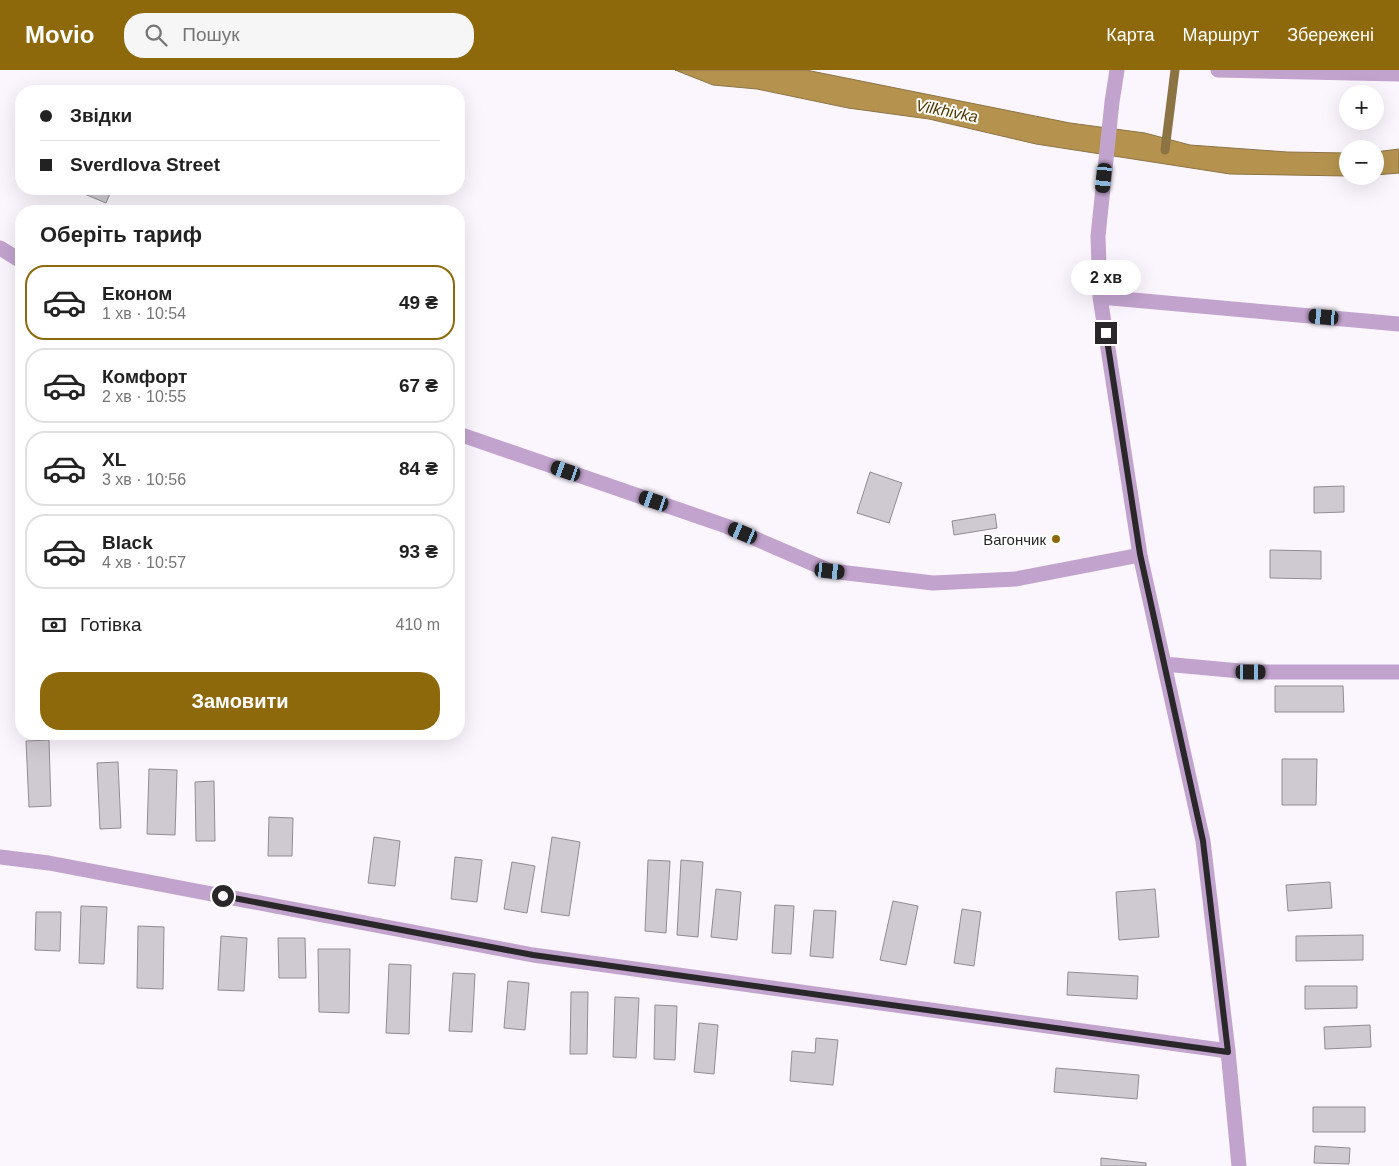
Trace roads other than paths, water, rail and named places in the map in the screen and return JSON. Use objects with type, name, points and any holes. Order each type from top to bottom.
[{"type":"street","points":[[1117,70],[1098,236],[1100,296],[1140,554],[1203,841],[1228,1052],[1239,1166]]},
{"type":"street","points":[[1218,70],[1399,74]]},
{"type":"street","points":[[0,248],[15,257]]},
{"type":"street","points":[[1100,296],[1399,324]]},
{"type":"street","points":[[465,436],[726,526],[830,571],[933,583],[1016,579],[1140,554]]},
{"type":"street","points":[[1164,664],[1251,672],[1399,672]]},
{"type":"street","points":[[0,857],[48,863],[533,955],[1228,1052]]},
{"type":"water","name":"Vilkhivka","points":[[675,70],[806,70],[1070,123],[1145,133],[1190,145],[1287,152],[1339,153],[1339,176],[1230,174],[1036,144],[929,119],[848,108],[757,89],[713,85]]},
{"type":"water","points":[[1399,149],[1399,173],[1384,174],[1384,151]]},
{"type":"waterway","points":[[1165,150],[1175,70]]},
{"type":"place","name":"Вагончик","points":[[1056,539]]}]
